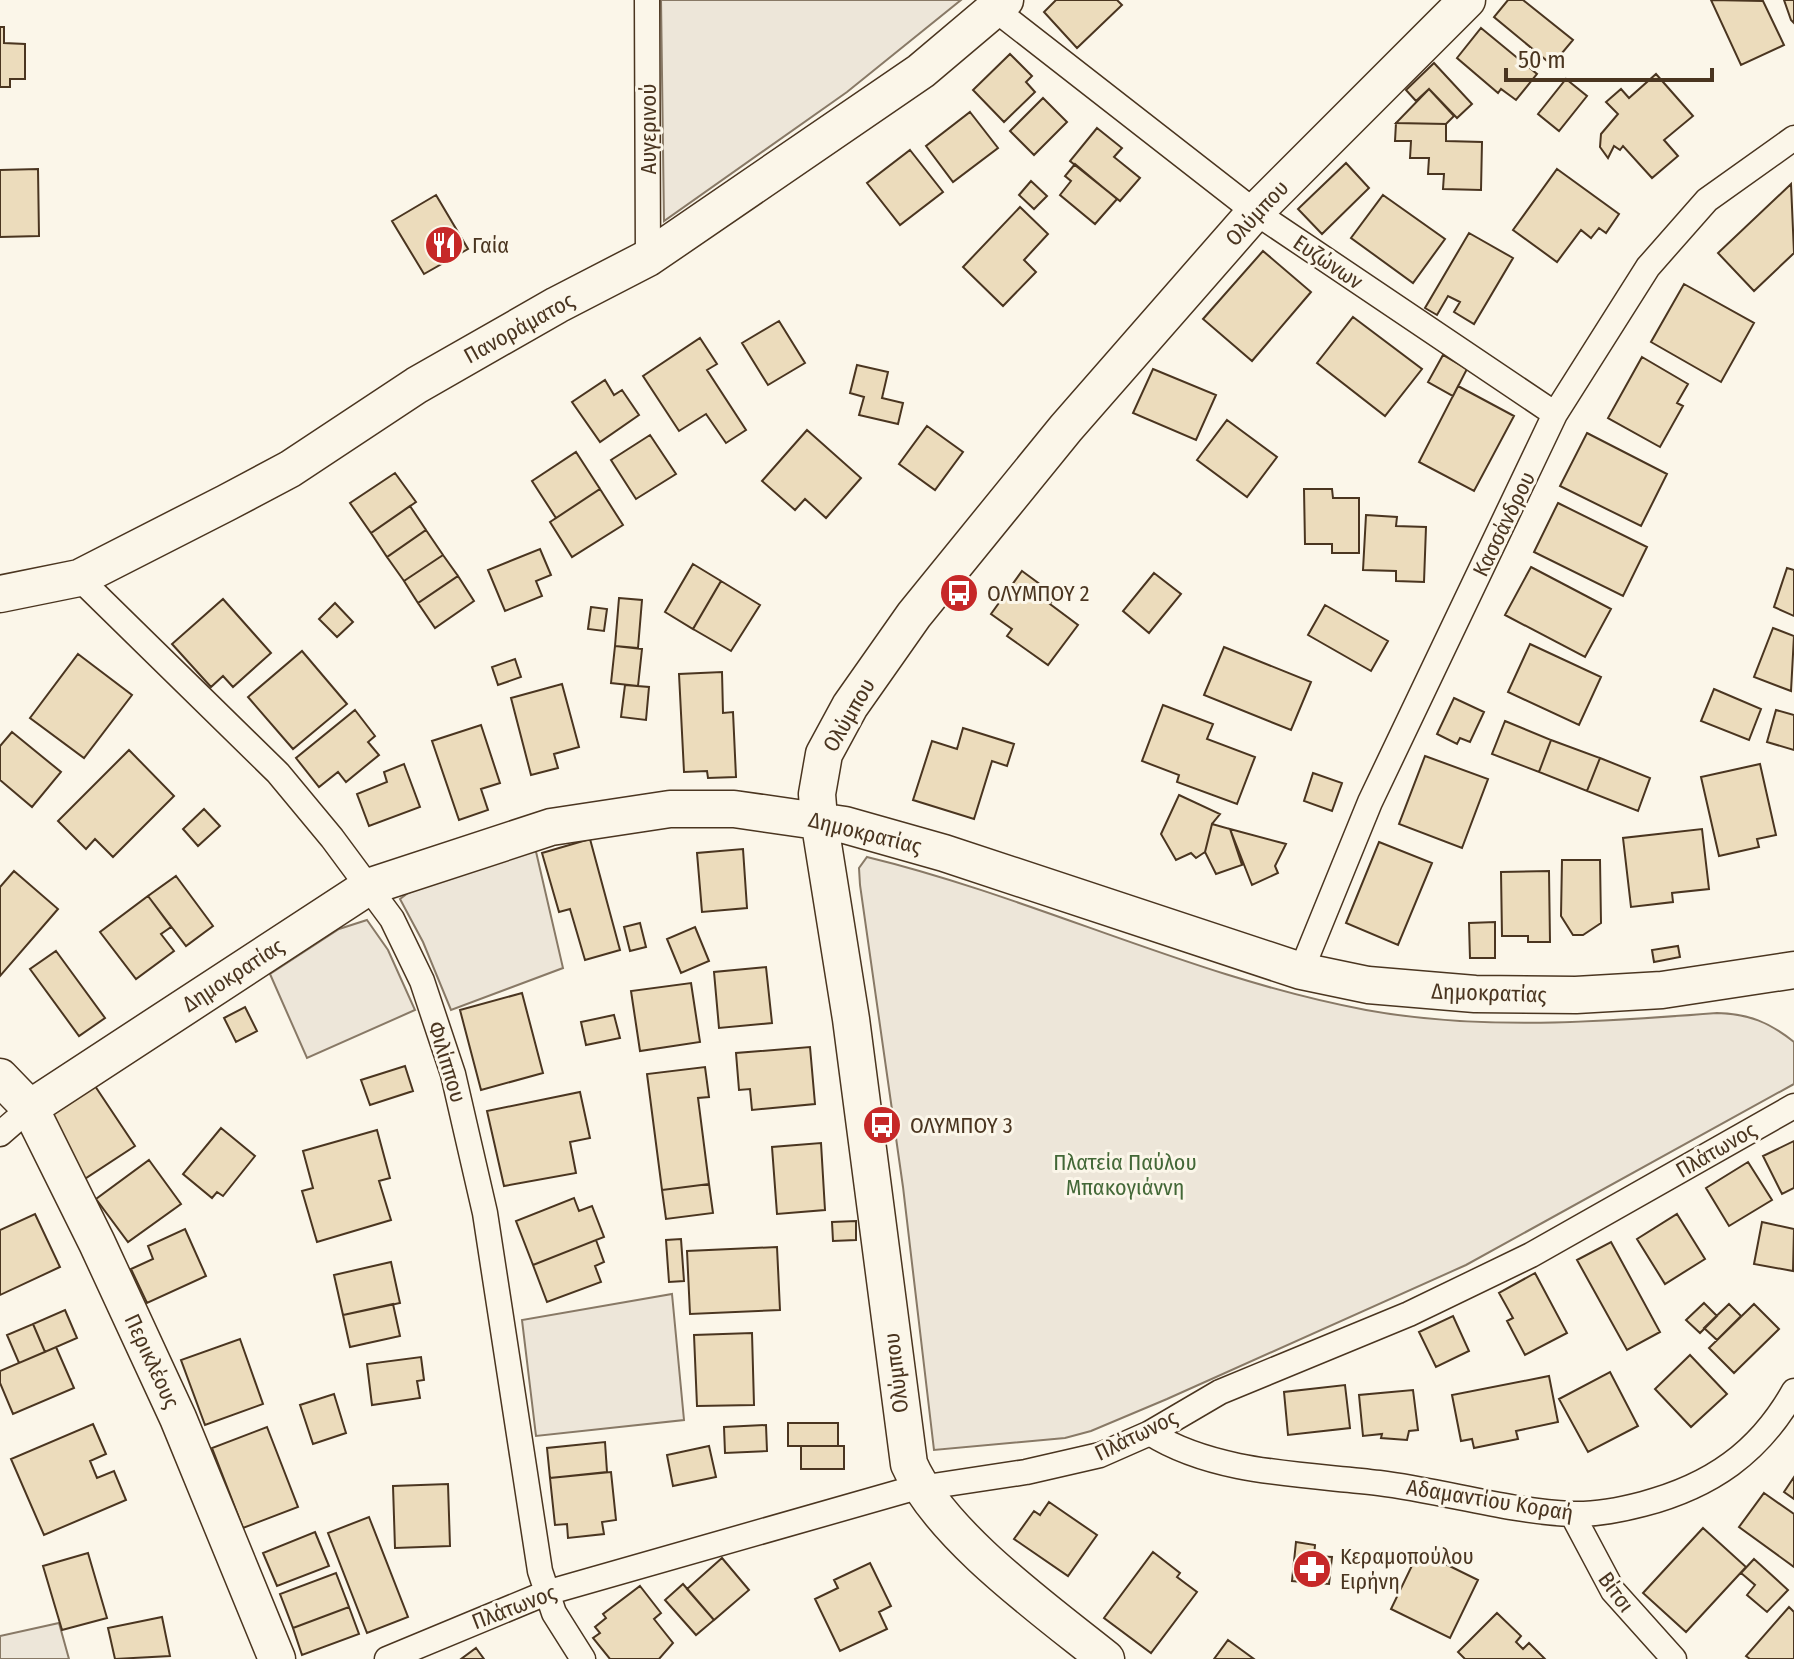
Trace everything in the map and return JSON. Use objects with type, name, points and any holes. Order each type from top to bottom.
[{"type":"street","name":"Αυγερινού","points":[[647,0],[648,258]]},
{"type":"street","name":"Ολύμπου","points":[[1106,1659],[970,1543],[920,1487],[909,1464],[903,1438],[859,1078],[819,819],[819,783],[829,742],[890,648],[1066,428],[1255,212],[1467,0]]},
{"type":"street","name":"Πανοράματος","points":[[0,594],[79,578],[290,469],[417,385],[648,258],[921,71],[1000,5]]},
{"type":"street","name":"Ευζώνων","points":[[1000,5],[1255,212],[1555,414]]},
{"type":"street","name":"Κασσάνδρου","points":[[1301,971],[1370,802],[1555,414],[1648,267],[1707,200],[1794,138]]},
{"type":"street","name":"Φιλίππου","points":[[79,578],[278,773],[392,919],[422,981],[453,1074],[485,1213],[546,1593],[566,1635],[583,1659]]},
{"type":"street","name":"Δημοκρατίας","points":[[0,1134],[30,1108],[368,887],[551,827],[617,814],[706,808],[819,819],[944,853],[1301,971],[1391,988],[1541,996],[1662,990],[1791,975]]},
{"type":"street","name":"Περικλέους","points":[[0,1077],[30,1108],[178,1418],[277,1659]]},
{"type":"street","name":"Πλάτωνος","points":[[387,1659],[546,1593],[920,1487],[1058,1466],[1100,1455],[1150,1433],[1220,1392],[1409,1314],[1519,1261],[1794,1106]]},
{"type":"street","name":"Αδαμαντίου Κοραή","points":[[1150,1433],[1183,1452],[1222,1462],[1572,1514],[1629,1507],[1708,1482],[1755,1445],[1794,1391]]},
{"type":"street","name":"Βίτσι","points":[[1572,1514],[1613,1591],[1674,1659]]},
{"type":"green space","points":[[661,0],[961,0],[847,92],[664,221]]},
{"type":"green space","points":[[534,843],[563,968],[451,1010],[423,942],[400,899],[408,893]]},
{"type":"green space","name":"Πλατεία Παύλου Μπακογιάννη","points":[[867,857],[992,894],[1239,978],[1366,1010],[1409,1017],[1497,1023],[1585,1022],[1717,1013],[1749,1017],[1776,1029],[1794,1042],[1794,1084],[1466,1265],[1167,1399],[1091,1431],[1065,1438],[934,1450],[903,1187],[860,885],[859,868]]},
{"type":"green space","points":[[367,920],[388,950],[415,1010],[307,1058],[270,974],[339,929]]},
{"type":"green space","points":[[672,1294],[684,1420],[536,1436],[522,1320]]},
{"type":"green space","points":[[59,1623],[69,1659],[0,1659],[0,1636]]},
{"type":"building","points":[[1056,0],[1117,0],[1122,5],[1077,48],[1044,12]]},
{"type":"building","points":[[1508,0],[1523,0],[1573,40],[1552,65],[1494,17]]},
{"type":"building","points":[[1711,0],[1763,1],[1784,45],[1741,65]]},
{"type":"building","points":[[1784,0],[1794,0],[1794,23],[1791,20]]},
{"type":"building","points":[[0,27],[4,27],[4,43],[25,44],[25,79],[10,79],[10,87],[0,87]]},
{"type":"building","points":[[1481,28],[1537,74],[1516,100],[1501,89],[1498,93],[1457,58]]},
{"type":"building","points":[[1010,54],[1032,76],[1026,82],[1035,92],[1004,122],[973,90]]},
{"type":"building","points":[[1434,63],[1472,104],[1457,118],[1429,89],[1416,101],[1406,90]]},
{"type":"building","points":[[1656,74],[1693,116],[1664,140],[1678,156],[1652,178],[1623,146],[1620,150],[1614,146],[1608,158],[1600,147],[1601,134],[1618,114],[1606,102],[1621,89],[1629,98]]},
{"type":"building","points":[[1566,79],[1587,96],[1559,131],[1538,114]]},
{"type":"building","points":[[1429,89],[1454,116],[1446,124],[1396,123]]},
{"type":"building","points":[[1043,98],[1067,122],[1034,155],[1010,131]]},
{"type":"building","points":[[970,112],[998,148],[953,182],[926,146]]},
{"type":"building","points":[[1396,123],[1446,124],[1446,141],[1482,142],[1481,190],[1443,189],[1444,174],[1428,174],[1429,158],[1410,158],[1411,141],[1395,141]]},
{"type":"building","points":[[1097,128],[1122,148],[1114,157],[1140,178],[1120,201],[1070,161]]},
{"type":"building","points":[[910,150],[943,192],[900,225],[867,183]]},
{"type":"building","points":[[1346,163],[1369,188],[1322,234],[1298,209]]},
{"type":"building","points":[[1075,164],[1117,199],[1095,224],[1060,195],[1071,181],[1065,176]]},
{"type":"building","points":[[38,169],[39,236],[0,237],[0,170]]},
{"type":"building","points":[[1557,169],[1619,214],[1606,233],[1599,228],[1591,238],[1581,230],[1557,262],[1513,230]]},
{"type":"building","points":[[1031,181],[1047,196],[1034,209],[1019,195]]},
{"type":"building","points":[[1791,184],[1794,253],[1754,291],[1718,253]]},
{"type":"building","points":[[436,195],[468,249],[424,274],[392,221]]},
{"type":"building","points":[[1383,195],[1445,239],[1413,283],[1351,238]]},
{"type":"building","points":[[1020,207],[1048,234],[1024,260],[1036,272],[1003,306],[963,267]]},
{"type":"building","points":[[1469,233],[1513,258],[1474,324],[1454,312],[1460,302],[1448,296],[1437,315],[1425,308]]},
{"type":"building","points":[[1263,251],[1311,292],[1252,361],[1203,319]]},
{"type":"building","points":[[1684,284],[1754,323],[1721,382],[1651,342]]},
{"type":"building","points":[[1353,317],[1422,369],[1385,416],[1317,363]]},
{"type":"building","points":[[779,321],[805,363],[768,385],[742,343]]},
{"type":"building","points":[[700,338],[717,364],[707,370],[746,430],[726,443],[706,414],[679,431],[643,376]]},
{"type":"building","points":[[1443,355],[1467,369],[1453,396],[1428,382]]},
{"type":"building","points":[[1642,357],[1688,384],[1677,403],[1683,406],[1660,447],[1608,418]]},
{"type":"building","points":[[857,365],[888,372],[882,398],[903,403],[898,424],[859,415],[864,397],[850,393]]},
{"type":"building","points":[[1153,369],[1216,395],[1196,440],[1133,413]]},
{"type":"building","points":[[605,380],[614,395],[622,390],[639,415],[600,442],[572,402]]},
{"type":"building","points":[[1458,386],[1514,416],[1474,491],[1419,462]]},
{"type":"building","points":[[1227,420],[1277,457],[1247,497],[1197,460]]},
{"type":"building","points":[[927,426],[963,452],[935,490],[899,464]]},
{"type":"building","points":[[807,430],[861,478],[826,518],[805,499],[795,510],[762,481]]},
{"type":"building","points":[[1587,433],[1667,474],[1641,526],[1560,486]]},
{"type":"building","points":[[650,435],[676,474],[636,499],[611,460]]},
{"type":"building","points":[[576,452],[600,489],[556,518],[532,481]]},
{"type":"building","points":[[395,473],[416,502],[371,533],[350,503]]},
{"type":"building","points":[[600,489],[623,525],[572,557],[550,522]]},
{"type":"building","points":[[1304,489],[1332,489],[1333,498],[1359,498],[1359,553],[1332,553],[1332,544],[1305,544]]},
{"type":"building","points":[[1558,503],[1647,547],[1623,596],[1534,552]]},
{"type":"building","points":[[410,506],[426,530],[387,557],[371,533]]},
{"type":"building","points":[[1366,515],[1397,517],[1396,526],[1426,527],[1424,582],[1396,581],[1396,571],[1363,570]]},
{"type":"building","points":[[426,530],[443,555],[404,581],[387,557]]},
{"type":"building","points":[[540,549],[551,575],[536,581],[542,596],[505,611],[488,570]]},
{"type":"building","points":[[443,555],[458,576],[418,603],[404,581]]},
{"type":"building","points":[[693,564],[721,581],[693,629],[665,612]]},
{"type":"building","points":[[1531,567],[1611,609],[1585,657],[1505,615]]},
{"type":"building","points":[[1787,568],[1794,570],[1794,616],[1774,607]]},
{"type":"building","points":[[1022,571],[1056,596],[1050,604],[1078,625],[1048,665],[1007,636],[1012,629],[991,614]]},
{"type":"building","points":[[1154,573],[1181,594],[1149,633],[1123,611]]},
{"type":"building","points":[[458,576],[474,601],[435,628],[418,603]]},
{"type":"building","points":[[721,581],[760,605],[731,651],[693,629]]},
{"type":"building","points":[[619,598],[642,600],[638,648],[615,646]]},
{"type":"building","points":[[223,599],[271,653],[233,687],[223,676],[211,687],[172,644]]},
{"type":"building","points":[[335,603],[353,622],[337,637],[319,619]]},
{"type":"building","points":[[1325,605],[1388,641],[1371,671],[1308,635]]},
{"type":"building","points":[[591,607],[607,609],[604,631],[588,629]]},
{"type":"building","points":[[1773,628],[1794,636],[1791,691],[1754,677]]},
{"type":"building","points":[[1530,644],[1601,677],[1579,725],[1508,692]]},
{"type":"building","points":[[615,646],[642,649],[638,686],[611,683]]},
{"type":"building","points":[[1224,647],[1311,682],[1291,730],[1204,695]]},
{"type":"building","points":[[302,651],[347,704],[293,749],[248,697]]},
{"type":"building","points":[[78,654],[132,695],[84,758],[30,718]]},
{"type":"building","points":[[515,659],[521,677],[498,685],[492,667]]},
{"type":"building","points":[[722,672],[723,713],[733,712],[736,777],[708,778],[707,771],[684,772],[679,674]]},
{"type":"building","points":[[562,684],[579,747],[554,754],[558,768],[531,775],[511,698]]},
{"type":"building","points":[[625,685],[649,687],[646,720],[621,717]]},
{"type":"building","points":[[1714,689],[1761,709],[1749,740],[1701,721]]},
{"type":"building","points":[[1454,698],[1484,712],[1470,742],[1460,738],[1457,744],[1437,734]]},
{"type":"building","points":[[1163,705],[1213,724],[1207,739],[1255,757],[1237,804],[1177,782],[1179,775],[1142,761]]},
{"type":"building","points":[[355,710],[375,736],[368,742],[379,755],[346,782],[338,772],[319,787],[296,758]]},
{"type":"building","points":[[1776,710],[1794,715],[1794,750],[1767,742]]},
{"type":"building","points":[[1505,721],[1551,740],[1539,772],[1492,754]]},
{"type":"building","points":[[481,725],[500,783],[481,789],[488,810],[459,820],[432,741]]},
{"type":"building","points":[[963,728],[1014,744],[1007,766],[992,761],[974,819],[913,800],[932,741],[957,749]]},
{"type":"building","points":[[12,732],[61,772],[32,807],[0,780],[0,746]]},
{"type":"building","points":[[1551,740],[1600,758],[1587,791],[1539,772]]},
{"type":"building","points":[[129,750],[174,796],[113,857],[95,839],[86,849],[58,821]]},
{"type":"building","points":[[1425,756],[1488,779],[1462,848],[1399,824]]},
{"type":"building","points":[[1600,758],[1650,778],[1638,811],[1587,791]]},
{"type":"building","points":[[404,764],[420,807],[369,826],[357,794],[387,782],[384,772]]},
{"type":"building","points":[[1760,764],[1776,835],[1757,839],[1759,847],[1719,856],[1701,777]]},
{"type":"building","points":[[1313,773],[1342,783],[1332,811],[1304,801]]},
{"type":"building","points":[[1179,795],[1220,814],[1212,824],[1205,852],[1196,858],[1191,853],[1176,860],[1161,834]]},
{"type":"building","points":[[204,809],[220,826],[198,846],[183,829]]},
{"type":"building","points":[[1212,824],[1230,829],[1242,865],[1216,874],[1205,852]]},
{"type":"building","points":[[1230,829],[1286,844],[1275,866],[1278,873],[1252,885]]},
{"type":"building","points":[[1702,829],[1709,889],[1672,893],[1673,902],[1631,907],[1623,838]]},
{"type":"building","points":[[590,839],[620,950],[585,960],[570,909],[559,912],[542,853]]},
{"type":"building","points":[[1379,842],[1432,863],[1398,945],[1346,923]]},
{"type":"building","points":[[743,849],[747,908],[702,912],[697,853]]},
{"type":"building","points":[[1562,860],[1600,860],[1601,923],[1583,935],[1573,935],[1561,916]]},
{"type":"building","points":[[14,871],[58,909],[0,976],[0,887]]},
{"type":"building","points":[[1549,871],[1550,942],[1528,942],[1528,936],[1502,936],[1501,872]]},
{"type":"building","points":[[176,876],[213,926],[186,946],[148,896]]},
{"type":"building","points":[[148,896],[171,927],[161,934],[174,951],[136,979],[100,932]]},
{"type":"building","points":[[1495,922],[1495,958],[1470,958],[1469,923]]},
{"type":"building","points":[[640,923],[646,947],[630,951],[624,927]]},
{"type":"building","points":[[695,927],[709,961],[681,973],[667,939]]},
{"type":"building","points":[[1678,946],[1680,957],[1654,962],[1652,950]]},
{"type":"building","points":[[56,951],[105,1018],[79,1036],[30,969]]},
{"type":"building","points":[[766,967],[772,1023],[719,1028],[714,972]]},
{"type":"building","points":[[691,983],[700,1042],[640,1051],[631,991]]},
{"type":"building","points":[[522,993],[543,1073],[481,1090],[460,1010]]},
{"type":"building","points":[[245,1007],[257,1031],[236,1042],[224,1018]]},
{"type":"building","points":[[614,1015],[620,1038],[586,1045],[581,1022]]},
{"type":"building","points":[[810,1047],[815,1104],[752,1110],[750,1089],[739,1090],[736,1053]]},
{"type":"building","points":[[405,1066],[413,1091],[370,1105],[361,1080]]},
{"type":"building","points":[[705,1067],[709,1097],[698,1098],[709,1184],[662,1190],[647,1074]]},
{"type":"building","points":[[95,1086],[135,1146],[83,1180],[43,1120]]},
{"type":"building","points":[[580,1092],[590,1138],[570,1142],[576,1173],[504,1186],[487,1111]]},
{"type":"building","points":[[221,1128],[255,1156],[223,1196],[217,1192],[212,1198],[183,1174]]},
{"type":"building","points":[[377,1130],[390,1178],[379,1181],[391,1220],[317,1242],[302,1191],[313,1188],[303,1151]]},
{"type":"building","points":[[1794,1141],[1794,1188],[1782,1194],[1763,1156]]},
{"type":"building","points":[[821,1143],[825,1210],[777,1214],[772,1147]]},
{"type":"building","points":[[149,1160],[181,1204],[128,1242],[96,1199]]},
{"type":"building","points":[[1748,1162],[1772,1200],[1729,1226],[1706,1188]]},
{"type":"building","points":[[709,1184],[713,1213],[666,1219],[662,1190]]},
{"type":"building","points":[[574,1198],[579,1211],[592,1206],[604,1237],[533,1265],[516,1221]]},
{"type":"building","points":[[35,1214],[60,1267],[0,1295],[0,1230]]},
{"type":"building","points":[[1677,1214],[1705,1259],[1665,1284],[1637,1239]]},
{"type":"building","points":[[856,1221],[856,1240],[833,1241],[832,1222]]},
{"type":"building","points":[[1762,1222],[1794,1229],[1793,1271],[1754,1264]]},
{"type":"building","points":[[185,1229],[206,1276],[147,1303],[131,1269],[153,1259],[148,1246]]},
{"type":"building","points":[[681,1239],[684,1281],[669,1282],[666,1240]]},
{"type":"building","points":[[596,1240],[604,1262],[595,1266],[601,1282],[547,1302],[533,1265]]},
{"type":"building","points":[[1611,1242],[1660,1332],[1627,1350],[1577,1260]]},
{"type":"building","points":[[777,1247],[780,1310],[690,1314],[687,1251]]},
{"type":"building","points":[[391,1262],[400,1303],[343,1315],[334,1275]]},
{"type":"building","points":[[1535,1273],[1567,1333],[1525,1355],[1507,1321],[1513,1318],[1499,1293]]},
{"type":"building","points":[[1704,1303],[1717,1316],[1700,1333],[1686,1320]]},
{"type":"building","points":[[393,1304],[400,1336],[350,1347],[343,1315]]},
{"type":"building","points":[[1729,1304],[1741,1316],[1717,1340],[1704,1328]]},
{"type":"building","points":[[1754,1304],[1779,1329],[1734,1373],[1709,1348]]},
{"type":"building","points":[[65,1310],[77,1338],[45,1352],[33,1324]]},
{"type":"building","points":[[1453,1316],[1469,1351],[1436,1367],[1419,1332]]},
{"type":"building","points":[[33,1324],[45,1352],[19,1363],[7,1335]]},
{"type":"building","points":[[752,1333],[754,1405],[697,1406],[694,1335]]},
{"type":"building","points":[[240,1339],[263,1404],[205,1425],[181,1360]]},
{"type":"building","points":[[56,1347],[74,1388],[13,1414],[0,1383],[0,1371]]},
{"type":"building","points":[[1690,1355],[1727,1394],[1691,1427],[1655,1389]]},
{"type":"building","points":[[421,1357],[424,1380],[417,1381],[420,1398],[372,1405],[367,1364]]},
{"type":"building","points":[[1610,1372],[1638,1426],[1588,1452],[1559,1399]]},
{"type":"building","points":[[1549,1376],[1558,1422],[1516,1431],[1518,1439],[1474,1448],[1472,1439],[1461,1441],[1452,1395]]},
{"type":"building","points":[[1345,1385],[1350,1428],[1288,1435],[1284,1392]]},
{"type":"building","points":[[1413,1390],[1418,1430],[1409,1431],[1407,1440],[1381,1438],[1382,1434],[1363,1436],[1359,1395]]},
{"type":"building","points":[[334,1394],[346,1433],[313,1444],[300,1405]]},
{"type":"building","points":[[788,1423],[838,1423],[838,1446],[788,1446]]},
{"type":"building","points":[[93,1424],[106,1454],[90,1461],[97,1478],[114,1471],[126,1500],[44,1535],[11,1459]]},
{"type":"building","points":[[766,1425],[767,1451],[725,1453],[724,1427]]},
{"type":"building","points":[[267,1427],[298,1507],[243,1528],[212,1448]]},
{"type":"building","points":[[605,1442],[607,1472],[550,1478],[547,1448]]},
{"type":"building","points":[[709,1446],[716,1477],[673,1486],[667,1455]]},
{"type":"building","points":[[801,1446],[844,1446],[844,1469],[801,1469]]},
{"type":"building","points":[[611,1472],[616,1520],[602,1522],[604,1534],[568,1538],[567,1524],[555,1525],[550,1478]]},
{"type":"building","points":[[1794,1477],[1794,1499],[1784,1492]]},
{"type":"building","points":[[448,1484],[450,1546],[395,1548],[393,1486]]},
{"type":"building","points":[[1764,1493],[1794,1514],[1794,1567],[1739,1527]]},
{"type":"building","points":[[1049,1502],[1097,1535],[1068,1576],[1014,1539],[1034,1511],[1040,1515]]},
{"type":"building","points":[[369,1517],[408,1617],[367,1633],[328,1533]]},
{"type":"building","points":[[1703,1528],[1746,1567],[1686,1632],[1643,1593]]},
{"type":"building","points":[[315,1532],[329,1566],[277,1586],[263,1553]]},
{"type":"building","name":"Κεραμοπούλου Ειρήνη","points":[[1296,1542],[1315,1545],[1314,1556],[1332,1557],[1329,1584],[1292,1581]]},
{"type":"building","points":[[1419,1551],[1478,1580],[1450,1638],[1391,1609]]},
{"type":"building","points":[[1153,1552],[1180,1573],[1177,1577],[1197,1592],[1151,1653],[1104,1618]]},
{"type":"building","points":[[88,1553],[107,1618],[62,1630],[43,1566]]},
{"type":"building","points":[[722,1558],[749,1590],[714,1620],[687,1589]]},
{"type":"building","points":[[1754,1559],[1788,1590],[1767,1612],[1747,1595],[1755,1585],[1741,1573]]},
{"type":"building","points":[[870,1563],[891,1606],[879,1612],[887,1629],[840,1651],[815,1599],[838,1588],[834,1580]]},
{"type":"building","points":[[336,1573],[349,1607],[293,1628],[280,1594]]},
{"type":"building","points":[[683,1584],[714,1620],[696,1635],[665,1600]]},
{"type":"building","points":[[640,1586],[661,1613],[654,1619],[673,1643],[659,1659],[610,1659],[593,1638],[600,1633],[595,1627],[606,1618],[603,1614]]},
{"type":"building","points":[[349,1607],[359,1634],[302,1655],[293,1628]]},
{"type":"building","points":[[1789,1607],[1794,1612],[1794,1659],[1750,1659],[1746,1656]]},
{"type":"building","points":[[1497,1613],[1521,1636],[1516,1642],[1523,1649],[1529,1643],[1545,1659],[1465,1659],[1458,1652]]},
{"type":"building","points":[[162,1617],[170,1656],[115,1659],[108,1628]]},
{"type":"building","points":[[1228,1640],[1254,1659],[1214,1659]]},
{"type":"building","points":[[476,1648],[484,1659],[461,1659]]},
{"type":"place","name":"Γαία","points":[[444,245]]},
{"type":"place","name":"ΟΛΥΜΠΟΥ 2","points":[[959,593]]},
{"type":"place","name":"ΟΛΥΜΠΟΥ 3","points":[[882,1125]]},
{"type":"place","name":"Κεραμοπούλου Ειρήνη","points":[[1312,1569]]}]
